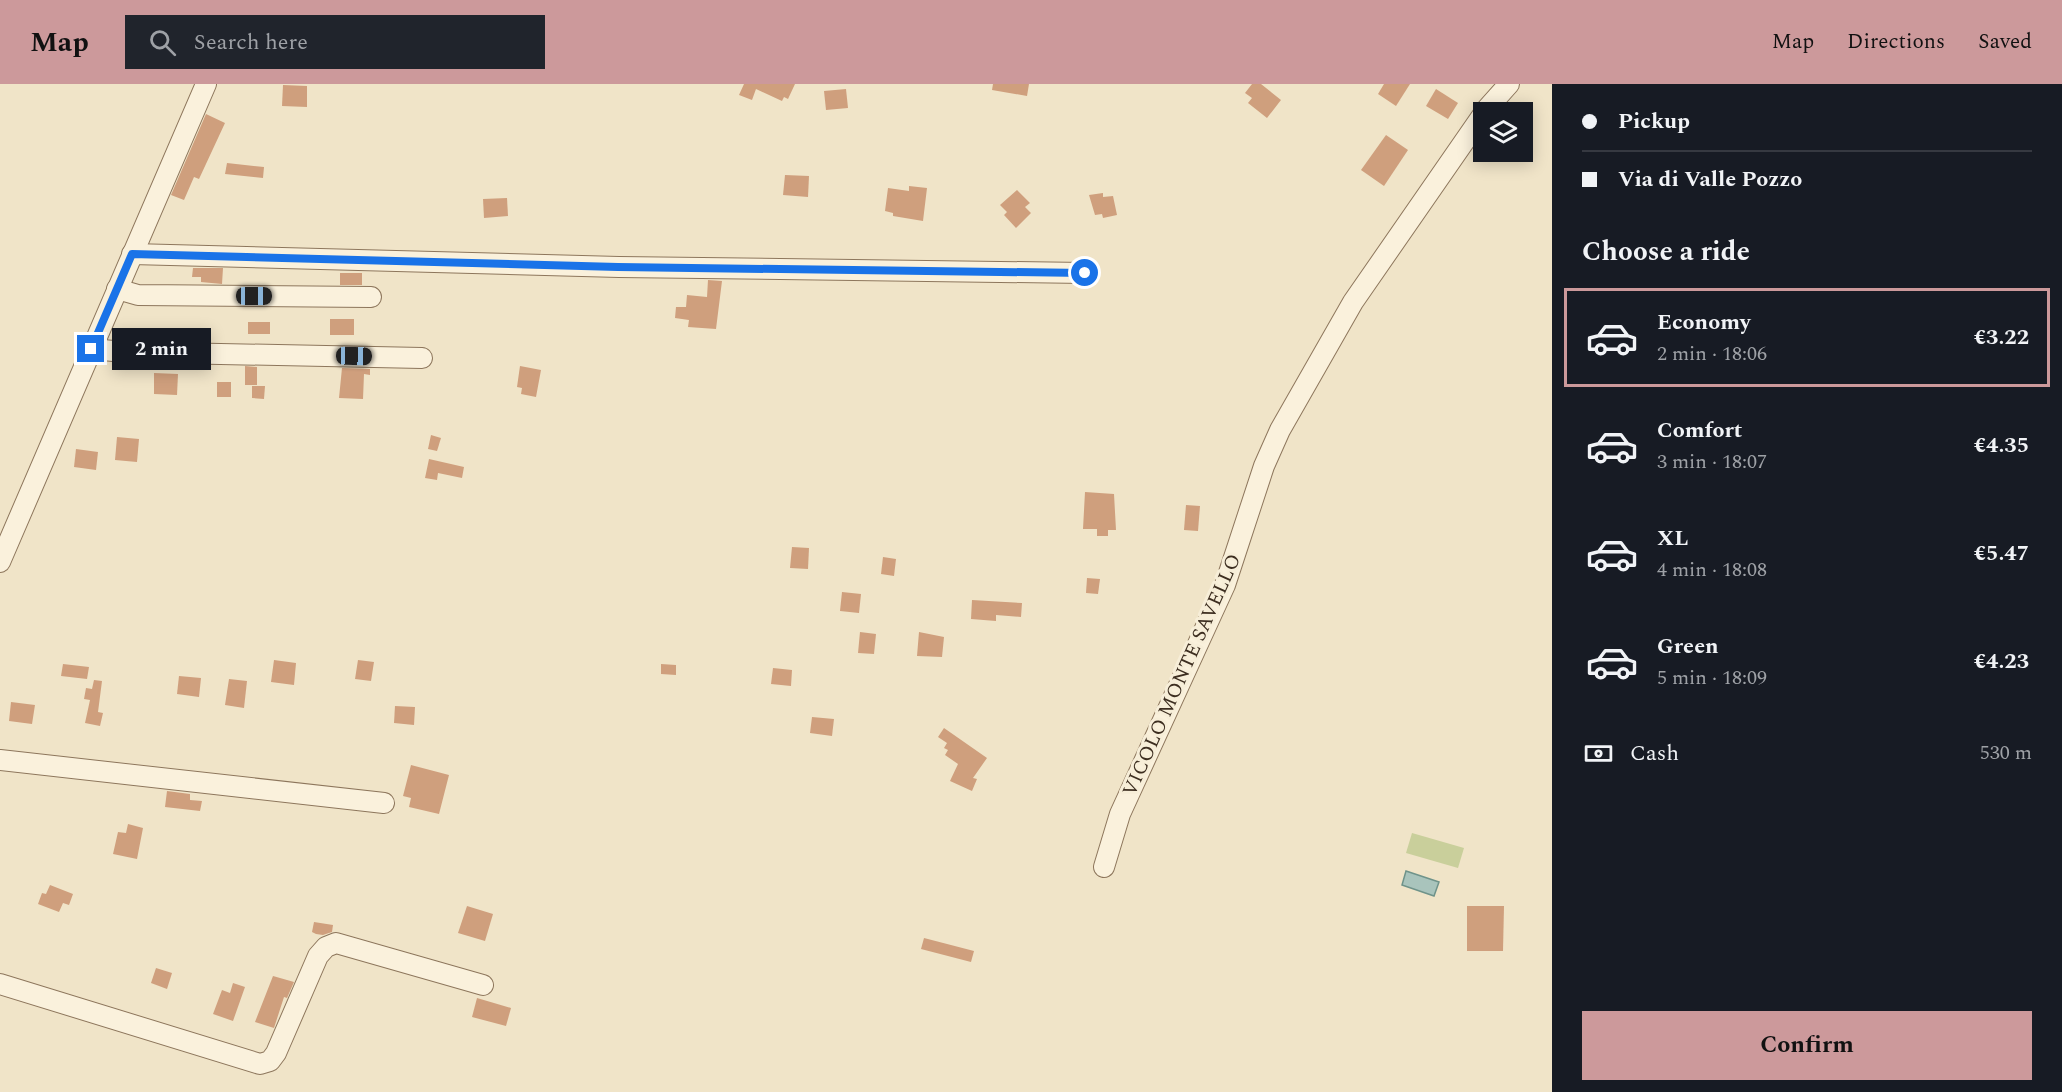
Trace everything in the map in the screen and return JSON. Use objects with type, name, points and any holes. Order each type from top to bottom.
[{"type":"street","points":[[0,562],[206,84]]},
{"type":"street","name":"VICOLO MONTE SAVELLO","points":[[1490,102],[1498,87]]},
{"type":"street","name":"VICOLO MONTE SAVELLO","points":[[1104,867],[1120,814],[1225,585],[1264,466],[1280,430],[1353,302],[1473,129]]},
{"type":"street","points":[[132,254],[618,267],[1085,273]]},
{"type":"street","points":[[117,289],[138,295],[371,297]]},
{"type":"street","points":[[91,349],[125,352],[422,358]]},
{"type":"street","points":[[0,760],[384,803]]},
{"type":"street","points":[[0,984],[260,1064],[270,1061],[276,1053],[318,956],[330,945],[336,944],[483,985]]},
{"type":"green space","points":[[1412,833],[1464,848],[1458,868],[1406,853]]},
{"type":"water","points":[[1406,871],[1439,882],[1434,896],[1402,885]]},
{"type":"building","points":[[744,84],[795,84],[788,99],[784,97],[782,101],[756,89],[752,100],[739,95]]},
{"type":"building","points":[[993,84],[1029,84],[1027,96],[992,90]]},
{"type":"building","points":[[1252,84],[1261,84],[1281,100],[1267,118],[1248,103],[1252,98],[1245,93]]},
{"type":"building","points":[[1384,84],[1410,84],[1396,106],[1378,94]]},
{"type":"building","points":[[283,85],[307,86],[307,107],[282,106]]},
{"type":"building","points":[[846,89],[848,108],[826,110],[824,91]]},
{"type":"building","points":[[1436,89],[1458,103],[1448,119],[1426,106]]},
{"type":"building","points":[[206,114],[225,123],[199,179],[194,177],[184,200],[171,195]]},
{"type":"building","points":[[1386,135],[1408,150],[1384,186],[1361,170]]},
{"type":"building","points":[[227,163],[264,167],[263,178],[225,174]]},
{"type":"building","points":[[785,175],[809,176],[808,197],[783,195]]},
{"type":"building","points":[[909,186],[927,188],[923,221],[893,216],[893,213],[885,211],[888,188],[909,191]]},
{"type":"building","points":[[1017,190],[1030,203],[1025,207],[1031,213],[1016,228],[1004,215],[1007,212],[1000,205]]},
{"type":"building","points":[[1103,193],[1103,197],[1113,196],[1117,215],[1103,218],[1102,214],[1095,215],[1089,195]]},
{"type":"building","points":[[507,198],[508,216],[484,218],[483,199]]},
{"type":"building","points":[[193,268],[223,268],[222,284],[201,282],[201,277],[192,277]]},
{"type":"building","points":[[340,273],[362,273],[362,285],[340,285]]},
{"type":"building","points":[[708,280],[722,281],[716,329],[688,327],[689,320],[675,318],[676,307],[686,307],[687,295],[707,297]]},
{"type":"building","points":[[330,319],[354,319],[354,335],[330,335]]},
{"type":"building","points":[[248,322],[270,322],[270,334],[248,334]]},
{"type":"building","points":[[245,366],[257,367],[257,385],[245,385]]},
{"type":"building","points":[[520,366],[541,370],[536,397],[521,394],[522,388],[517,387]]},
{"type":"building","points":[[342,368],[370,369],[370,375],[364,374],[363,399],[339,398]]},
{"type":"building","points":[[154,373],[178,374],[177,395],[154,394]]},
{"type":"building","points":[[217,382],[231,382],[231,397],[217,397]]},
{"type":"building","points":[[252,386],[265,386],[264,399],[252,398]]},
{"type":"building","points":[[431,435],[441,438],[437,451],[428,449]]},
{"type":"building","points":[[117,437],[139,439],[137,462],[115,460]]},
{"type":"building","points":[[76,449],[98,452],[96,470],[74,467]]},
{"type":"building","points":[[429,459],[464,467],[462,478],[438,473],[437,480],[425,478]]},
{"type":"building","points":[[1085,492],[1114,494],[1116,530],[1108,530],[1108,536],[1097,536],[1097,529],[1083,529]]},
{"type":"building","points":[[1186,505],[1200,506],[1198,531],[1184,530]]},
{"type":"building","points":[[792,547],[809,548],[808,569],[790,568]]},
{"type":"building","points":[[883,557],[896,559],[894,576],[881,574]]},
{"type":"building","points":[[1087,578],[1100,579],[1098,594],[1086,593]]},
{"type":"building","points":[[842,592],[861,594],[859,613],[840,611]]},
{"type":"building","points":[[972,600],[1022,603],[1021,617],[996,615],[996,621],[971,619]]},
{"type":"building","points":[[860,632],[876,634],[874,654],[858,653]]},
{"type":"building","points":[[919,632],[944,637],[942,657],[917,656]]},
{"type":"building","points":[[274,660],[296,663],[294,685],[271,682]]},
{"type":"building","points":[[358,660],[374,662],[371,681],[355,679]]},
{"type":"building","points":[[63,664],[89,667],[87,679],[61,676]]},
{"type":"building","points":[[661,664],[676,665],[676,675],[661,674]]},
{"type":"building","points":[[773,668],[792,670],[791,686],[771,684]]},
{"type":"building","points":[[179,676],[201,678],[199,697],[177,694]]},
{"type":"building","points":[[229,679],[247,681],[244,708],[225,705]]},
{"type":"building","points":[[94,680],[102,681],[98,712],[103,713],[100,726],[85,723],[90,700],[84,699],[86,688],[92,689]]},
{"type":"building","points":[[11,702],[35,705],[32,724],[9,721]]},
{"type":"building","points":[[395,706],[415,707],[414,725],[394,723]]},
{"type":"building","points":[[812,717],[834,719],[832,736],[810,733]]},
{"type":"building","points":[[944,728],[987,758],[973,778],[977,779],[972,791],[950,781],[958,764],[945,755],[948,750],[944,748],[947,743],[938,737]]},
{"type":"building","points":[[411,765],[449,775],[439,814],[409,807],[411,798],[403,796]]},
{"type":"building","points":[[167,791],[190,794],[190,800],[202,801],[200,811],[165,807]]},
{"type":"building","points":[[128,824],[143,828],[137,859],[113,854],[118,832],[126,833]]},
{"type":"building","points":[[50,885],[73,894],[69,905],[63,903],[59,912],[38,904],[42,893],[46,894]]},
{"type":"building","points":[[467,906],[493,914],[485,941],[458,933]]},
{"type":"building","points":[[1467,906],[1504,906],[1503,951],[1467,951]]},
{"type":"building","points":[[314,922],[333,925],[332,932],[323,935],[312,932]]},
{"type":"building","points":[[924,938],[974,951],[971,962],[921,949]]},
{"type":"building","points":[[156,968],[172,973],[167,989],[151,983]]},
{"type":"building","points":[[273,976],[294,982],[287,998],[284,997],[274,1028],[255,1022]]},
{"type":"building","points":[[233,983],[245,987],[233,1021],[213,1014],[222,990],[230,993]]},
{"type":"building","points":[[477,998],[511,1008],[506,1026],[472,1017]]},
{"type":"route","points":[[91,349],[132,254],[618,267],[1085,273]]}]
